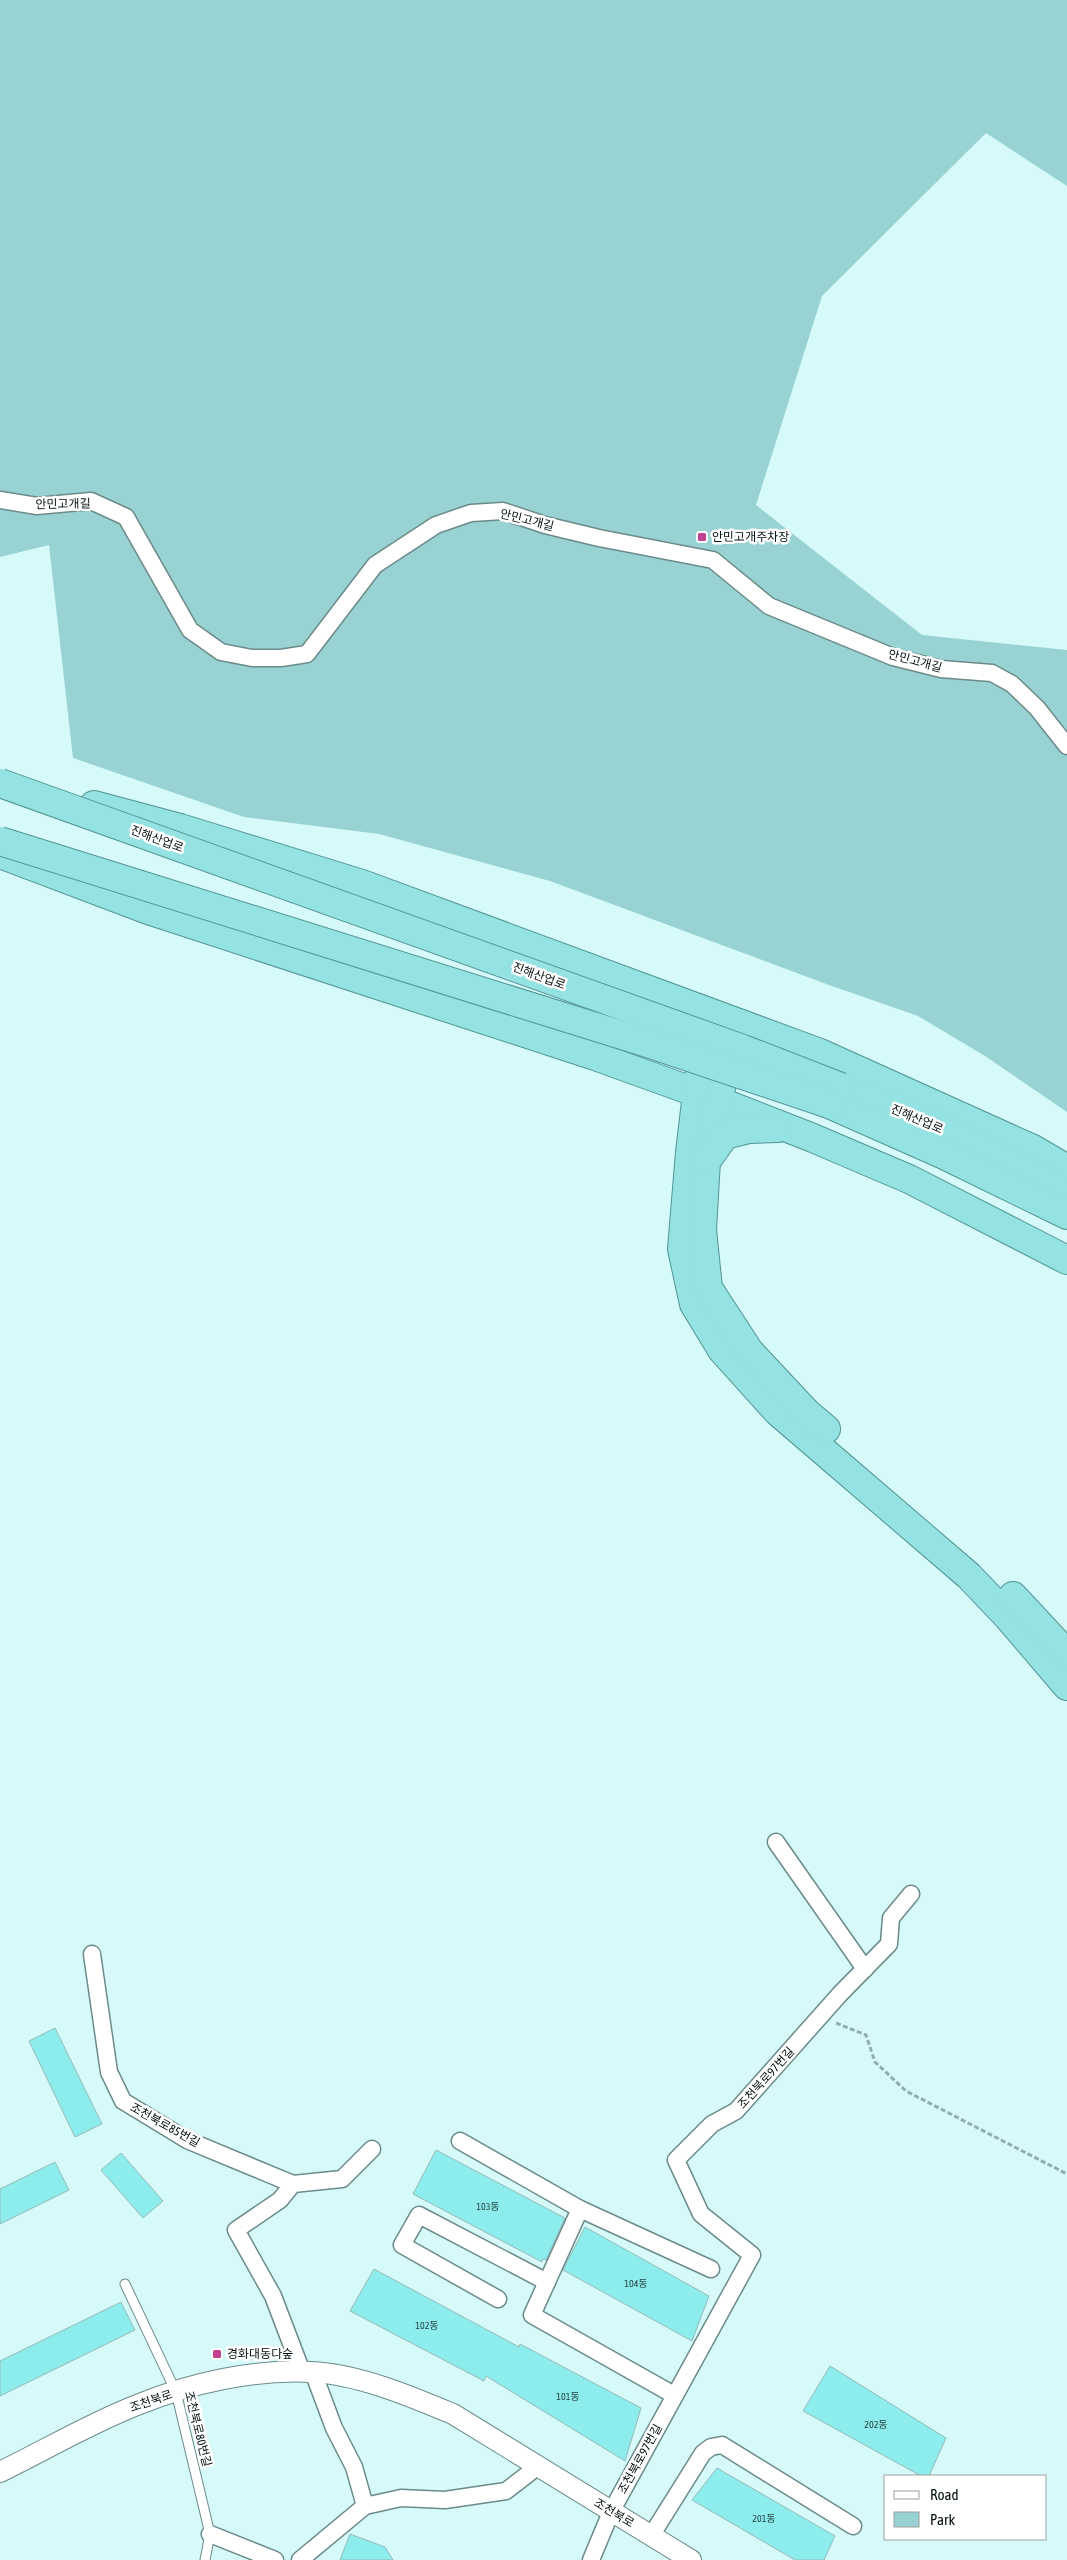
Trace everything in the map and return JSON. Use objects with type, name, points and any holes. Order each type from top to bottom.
[{"type":"highway","points":[[0,782],[180,828],[362,884],[820,1053],[1033,1149],[1067,1169]]},
{"type":"highway","name":"진해산업로","points":[[0,782],[743,1049],[944,1155],[1067,1214]]},
{"type":"highway","name":"진해산업로","points":[[0,841],[644,1042],[835,1096],[960,1137],[1067,1193]]},
{"type":"highway","points":[[0,854],[148,910],[576,1050],[708,1097],[789,1128],[909,1179],[1061,1257]]},
{"type":"highway","points":[[718,1016],[726,1032],[727,1054],[708,1097],[682,1249],[694,1304],[722,1350],[778,1412],[969,1576],[1008,1617],[1067,1686]]},
{"type":"highway","points":[[643,1074],[673,1099],[685,1120],[698,1157],[702,1230],[708,1288],[749,1351],[807,1413],[958,1543],[1024,1607],[1067,1654]]},
{"type":"highway","points":[[698,1157],[725,1135],[749,1128],[789,1128]]},
{"type":"street","name":"안민고개길","points":[[0,500],[37,506],[91,502],[126,517],[190,630],[221,652],[252,658],[281,658],[308,654],[375,565],[436,525],[471,513],[503,511],[545,525],[599,538],[713,560],[769,606],[893,657],[941,669],[992,672],[1012,684],[1037,708],[1067,746]]},
{"type":"street","points":[[776,1842],[865,1969]]},
{"type":"street","name":"조천북로97번길","points":[[591,2560],[611,2512],[752,2255],[701,2214],[676,2160],[712,2124],[736,2111],[821,2016],[890,1944],[890,1918],[911,1894]]},
{"type":"street","name":"조천북로85번길","points":[[92,1954],[109,2072],[123,2101],[187,2140],[293,2184],[342,2179],[372,2149]]},
{"type":"street","points":[[460,2141],[580,2208],[711,2269]]},
{"type":"street","points":[[293,2184],[280,2200],[236,2230],[274,2296],[334,2428],[354,2467],[365,2506]]},
{"type":"street","points":[[580,2208],[532,2315],[674,2396]]},
{"type":"street","points":[[498,2299],[402,2245],[419,2215],[547,2282]]},
{"type":"street","name":"조천북로","points":[[0,2472],[136,2405],[176,2392],[229,2378],[308,2372],[363,2382],[411,2396],[444,2410],[690,2560]]},
{"type":"street","points":[[651,2536],[703,2454],[711,2447],[722,2445],[853,2526]]},
{"type":"street","points":[[300,2560],[365,2506],[401,2498],[444,2500],[506,2491],[537,2467]]},
{"type":"street","points":[[210,2534],[275,2560]]},
{"type":"lane","name":"조천북로80번길","points":[[125,2284],[176,2392],[210,2534],[204,2560]]},
{"type":"path","points":[[821,2016],[866,2035],[876,2062],[906,2091],[1067,2174]]},
{"type":"green space","points":[[0,0],[1067,0],[1067,186],[986,133],[822,296],[756,505],[922,635],[1067,650],[1067,1112],[985,1056],[918,1016],[829,985],[550,881],[379,834],[244,817],[73,758],[49,545],[0,557]]},
{"type":"building","points":[[55,2028],[102,2124],[75,2137],[29,2041]]},
{"type":"building","points":[[436,2150],[565,2218],[546,2260],[543,2259],[542,2262],[413,2194]]},
{"type":"building","points":[[121,2153],[163,2201],[143,2218],[101,2170]]},
{"type":"building","points":[[55,2162],[69,2190],[0,2224],[0,2189]]},
{"type":"building","points":[[585,2227],[709,2296],[692,2341],[563,2270]]},
{"type":"building","points":[[374,2269],[519,2347],[520,2344],[641,2408],[625,2461],[486,2376],[484,2381],[350,2311]]},
{"type":"building","points":[[121,2302],[135,2330],[0,2396],[0,2361]]},
{"type":"building","points":[[830,2366],[946,2438],[929,2475],[919,2475],[803,2411]]},
{"type":"building","points":[[717,2468],[835,2536],[824,2560],[795,2560],[692,2500]]},
{"type":"building","points":[[350,2534],[385,2547],[393,2560],[340,2560]]},
{"type":"place","name":"안민고개주차장","points":[[702,537]]},
{"type":"place","name":"경화대동다숲","points":[[217,2354]]}]
